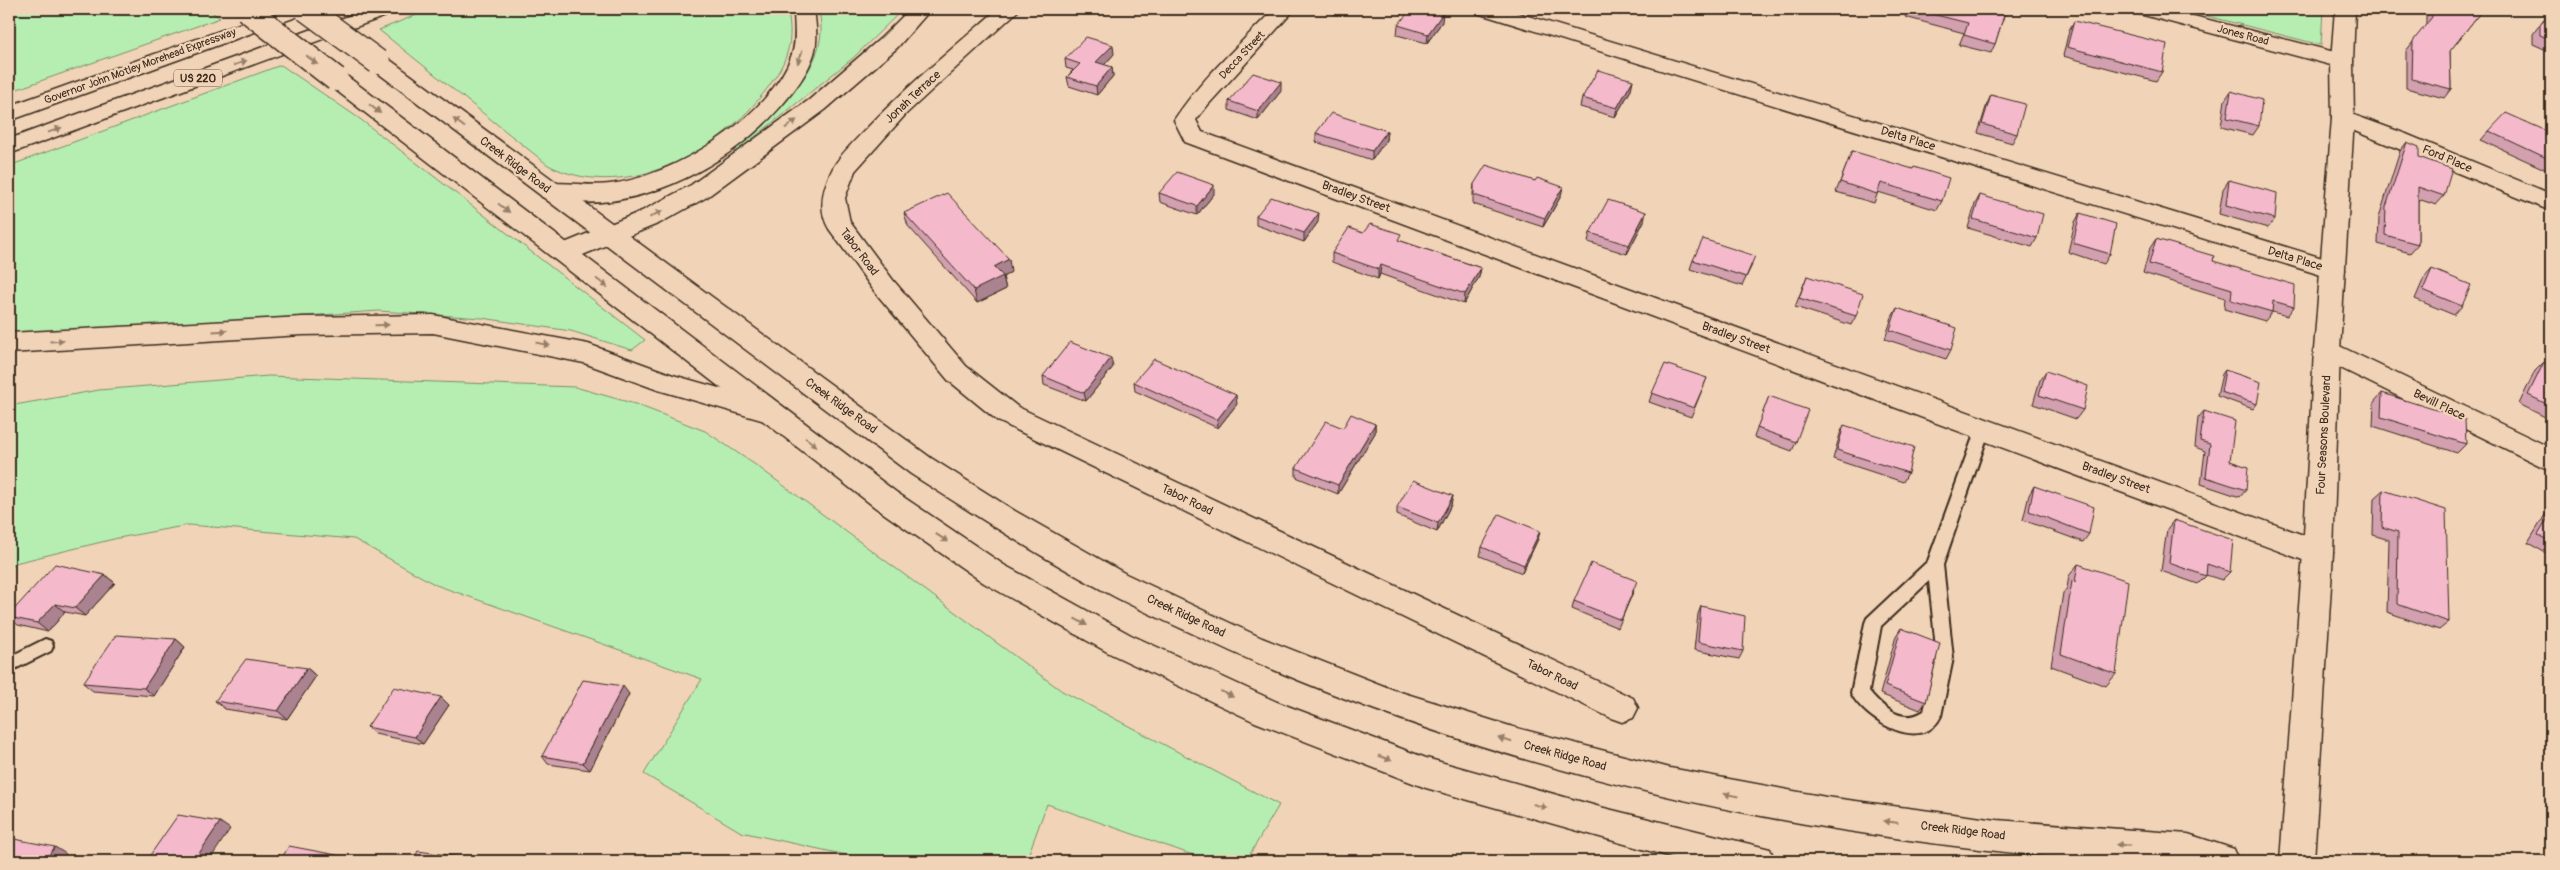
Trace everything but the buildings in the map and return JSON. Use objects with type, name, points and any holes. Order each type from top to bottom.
[{"type":"main road","points":[[246,9],[886,500],[994,574],[1120,644],[1266,712],[1426,773],[1609,826],[1716,854],[1758,861]]},
{"type":"main road","name":"Governor John Motley Morehead Expressway","points":[[9,114],[300,9]]},
{"type":"main road","name":"Creek Ridge Road","points":[[306,9],[550,191],[612,234],[922,466],[1005,519],[1115,583],[1251,647],[1390,703],[1513,742],[1670,783],[1826,813],[1998,836],[2188,850],[2222,861]]},
{"type":"main road","name":"US 220","points":[[9,147],[387,9]]},
{"type":"main road","points":[[550,191],[573,194],[637,187],[673,177],[708,159],[747,129],[786,88],[803,53],[804,9]]},
{"type":"main road","points":[[564,253],[651,217],[699,191],[817,105],[889,44],[921,9]]},
{"type":"main road","name":"Jonah Terrace","points":[[833,198],[844,169],[868,141],[899,108],[1010,9]]},
{"type":"main road","name":"Decca Street","points":[[1199,101],[1285,9]]},
{"type":"main road","name":"Delta Place","points":[[1484,9],[2333,270]]},
{"type":"main road","name":"Jones Road","points":[[2143,9],[2342,61]]},
{"type":"main road","name":"Four Seasons Boulevard","points":[[2298,861],[2318,553],[2327,350],[2342,118],[2342,61],[2346,9]]},
{"type":"main road","name":"Bradley Street","points":[[1199,101],[1185,120],[1193,137],[2318,553]]},
{"type":"main road","name":"Ford Place","points":[[2342,118],[2398,138],[2551,203]]},
{"type":"main road","name":"Tabor Road","points":[[833,198],[838,223],[884,286],[957,374],[1008,414],[1622,708]]},
{"type":"main road","points":[[9,343],[302,326],[433,324],[504,336],[588,354],[667,383],[772,413]]},
{"type":"main road","name":"Bevill Place","points":[[2327,350],[2551,460]]},
{"type":"lane","points":[[1935,565],[1873,623],[1860,693],[1873,709],[1895,722],[1916,726],[1932,716],[1944,658],[1935,565],[1983,429]]},
{"type":"lane","points":[[9,665],[44,646]]},
{"type":"green space","points":[[9,9],[208,9],[220,18],[9,92]]},
{"type":"green space","points":[[431,9],[787,9],[790,36],[785,58],[774,79],[737,122],[714,140],[689,156],[662,168],[633,176],[604,179],[576,175],[548,165],[379,30]]},
{"type":"green space","points":[[818,9],[903,9],[853,58],[736,152],[731,150],[780,106],[796,89],[809,70],[817,51],[821,30]]},
{"type":"green space","points":[[2180,9],[2323,9],[2321,45]]},
{"type":"green space","points":[[281,65],[360,119],[645,340],[632,350],[571,331],[482,318],[379,311],[9,336],[9,166]]},
{"type":"green space","points":[[268,376],[575,387],[635,404],[705,431],[757,466],[1062,691],[1279,805],[1246,861],[1210,861],[1047,804],[1026,861],[874,861],[741,832],[644,774],[702,679],[436,585],[354,539],[189,525],[118,538],[15,563],[9,571],[9,406],[99,390]]}]
